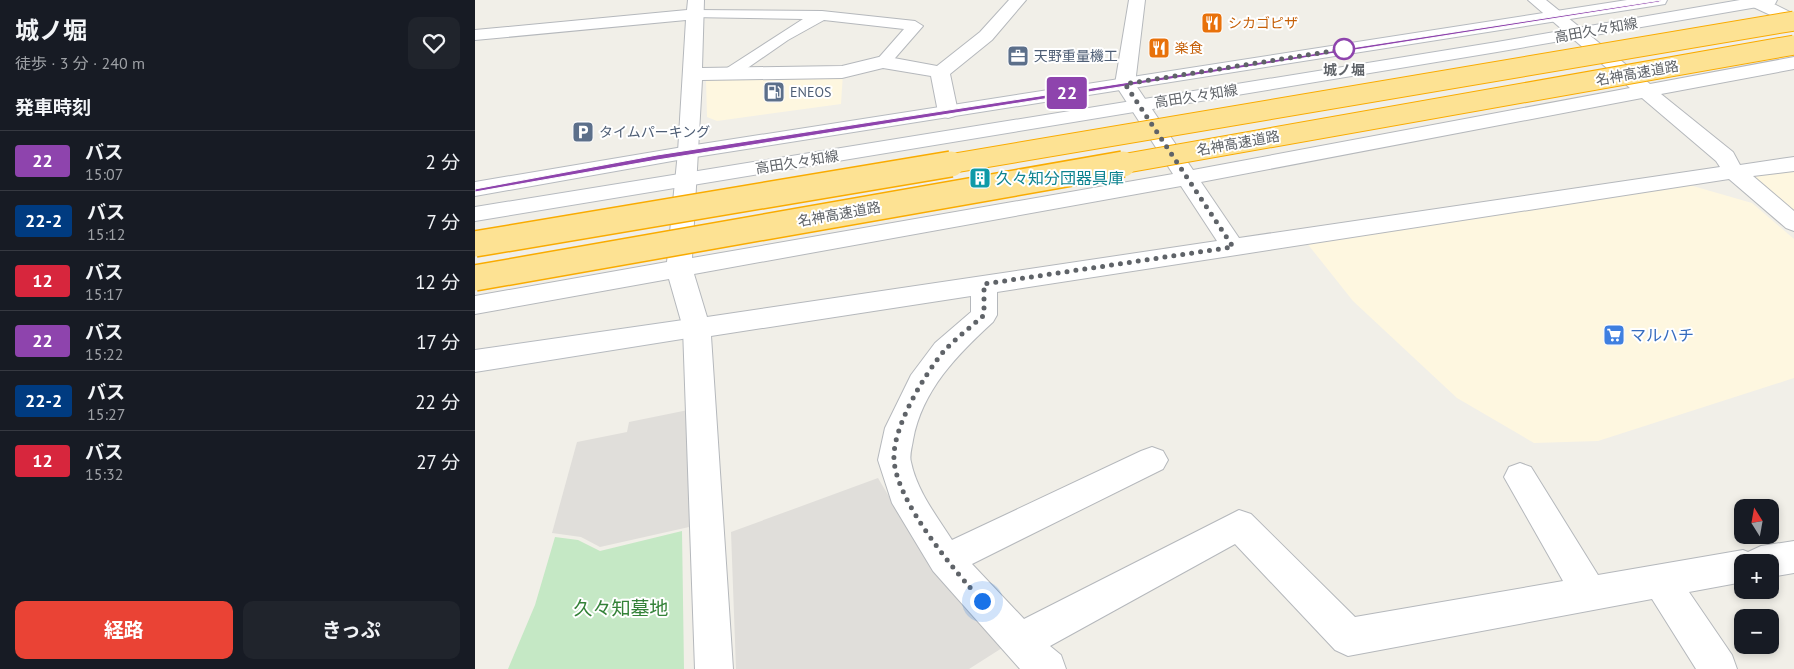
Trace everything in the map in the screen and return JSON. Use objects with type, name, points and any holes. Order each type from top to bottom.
[{"type":"highway","name":"名神高速道路","points":[[475,244],[1794,21]]},
{"type":"highway","name":"名神高速道路","points":[[475,278],[1794,45]]},
{"type":"street","points":[[693,74],[842,72],[883,62],[941,72],[986,36],[1018,0]]},
{"type":"street","points":[[1137,0],[1125,84],[1233,247]]},
{"type":"street","points":[[1536,0],[1725,157],[1733,172],[1794,223]]},
{"type":"street","name":"高田久々知線","points":[[475,189],[689,152],[1659,0]]},
{"type":"street","points":[[1763,1],[1794,21]]},
{"type":"street","name":"高田久々知線","points":[[475,214],[1140,106],[1763,1]]},
{"type":"street","points":[[475,35],[695,7],[689,152],[679,268],[697,328],[714,669]]},
{"type":"street","points":[[475,305],[1186,178],[1794,63]]},
{"type":"street","points":[[941,72],[941,82],[948,112]]},
{"type":"street","points":[[475,361],[1794,164]]},
{"type":"street","points":[[475,184],[529,181]]},
{"type":"street","points":[[984,284],[984,315],[945,350],[921,383],[900,428],[894,460],[904,493],[945,560],[1019,642],[1047,669]]},
{"type":"street","points":[[945,560],[1151,460]]},
{"type":"street","points":[[1520,477],[1589,593]]},
{"type":"street","points":[[1019,642],[1239,525],[1348,637],[1734,568]]},
{"type":"street","points":[[1779,559],[1794,557]]},
{"type":"street","points":[[1660,581],[1718,669]]},
{"type":"lane","points":[[730,73],[783,37],[822,15],[841,0]]},
{"type":"lane","points":[[695,7],[822,15],[915,26],[883,62]]},
{"type":"shaded area","name":"ENEOS","points":[[843,73],[841,104],[717,121],[707,117],[706,80],[713,76]]},
{"type":"shaded area","points":[[1794,164],[1794,223],[1733,171]]},
{"type":"shaded area","name":"マルハチ","points":[[1686,184],[1752,203],[1794,239],[1794,378],[1598,441],[1534,443],[1457,398],[1353,301],[1306,242]]},
{"type":"shaded area","points":[[693,409],[698,525],[600,547],[581,537],[552,533],[577,442],[627,432],[629,422]]},
{"type":"shaded area","points":[[878,478],[894,505],[1002,648],[969,669],[736,669],[731,532]]},
{"type":"green space","name":"久々知墓地","points":[[682,531],[684,669],[508,669],[535,605],[555,537],[578,540],[600,551]]},
{"type":"bus line","name":"22","points":[[475,189],[529,181],[608,165],[1659,0]]},
{"type":"place","name":"シカゴピザ","points":[[1212,23]]},
{"type":"place","name":"楽食","points":[[1159,48]]},
{"type":"place","name":"城ノ堀","points":[[1344,49]]},
{"type":"place","name":"天野重量機工","points":[[1018,56]]},
{"type":"place","name":"ENEOS","points":[[774,92]]},
{"type":"place","name":"タイムパーキング","points":[[583,132]]},
{"type":"place","name":"久々知分団器具庫","points":[[980,178]]},
{"type":"place","name":"マルハチ","points":[[1614,335]]},
{"type":"route","points":[[982,601],[945,560],[904,493],[894,460],[900,428],[921,383],[945,350],[984,315],[984,284],[1233,247],[1125,84],[1351,48],[1344,49]]}]
